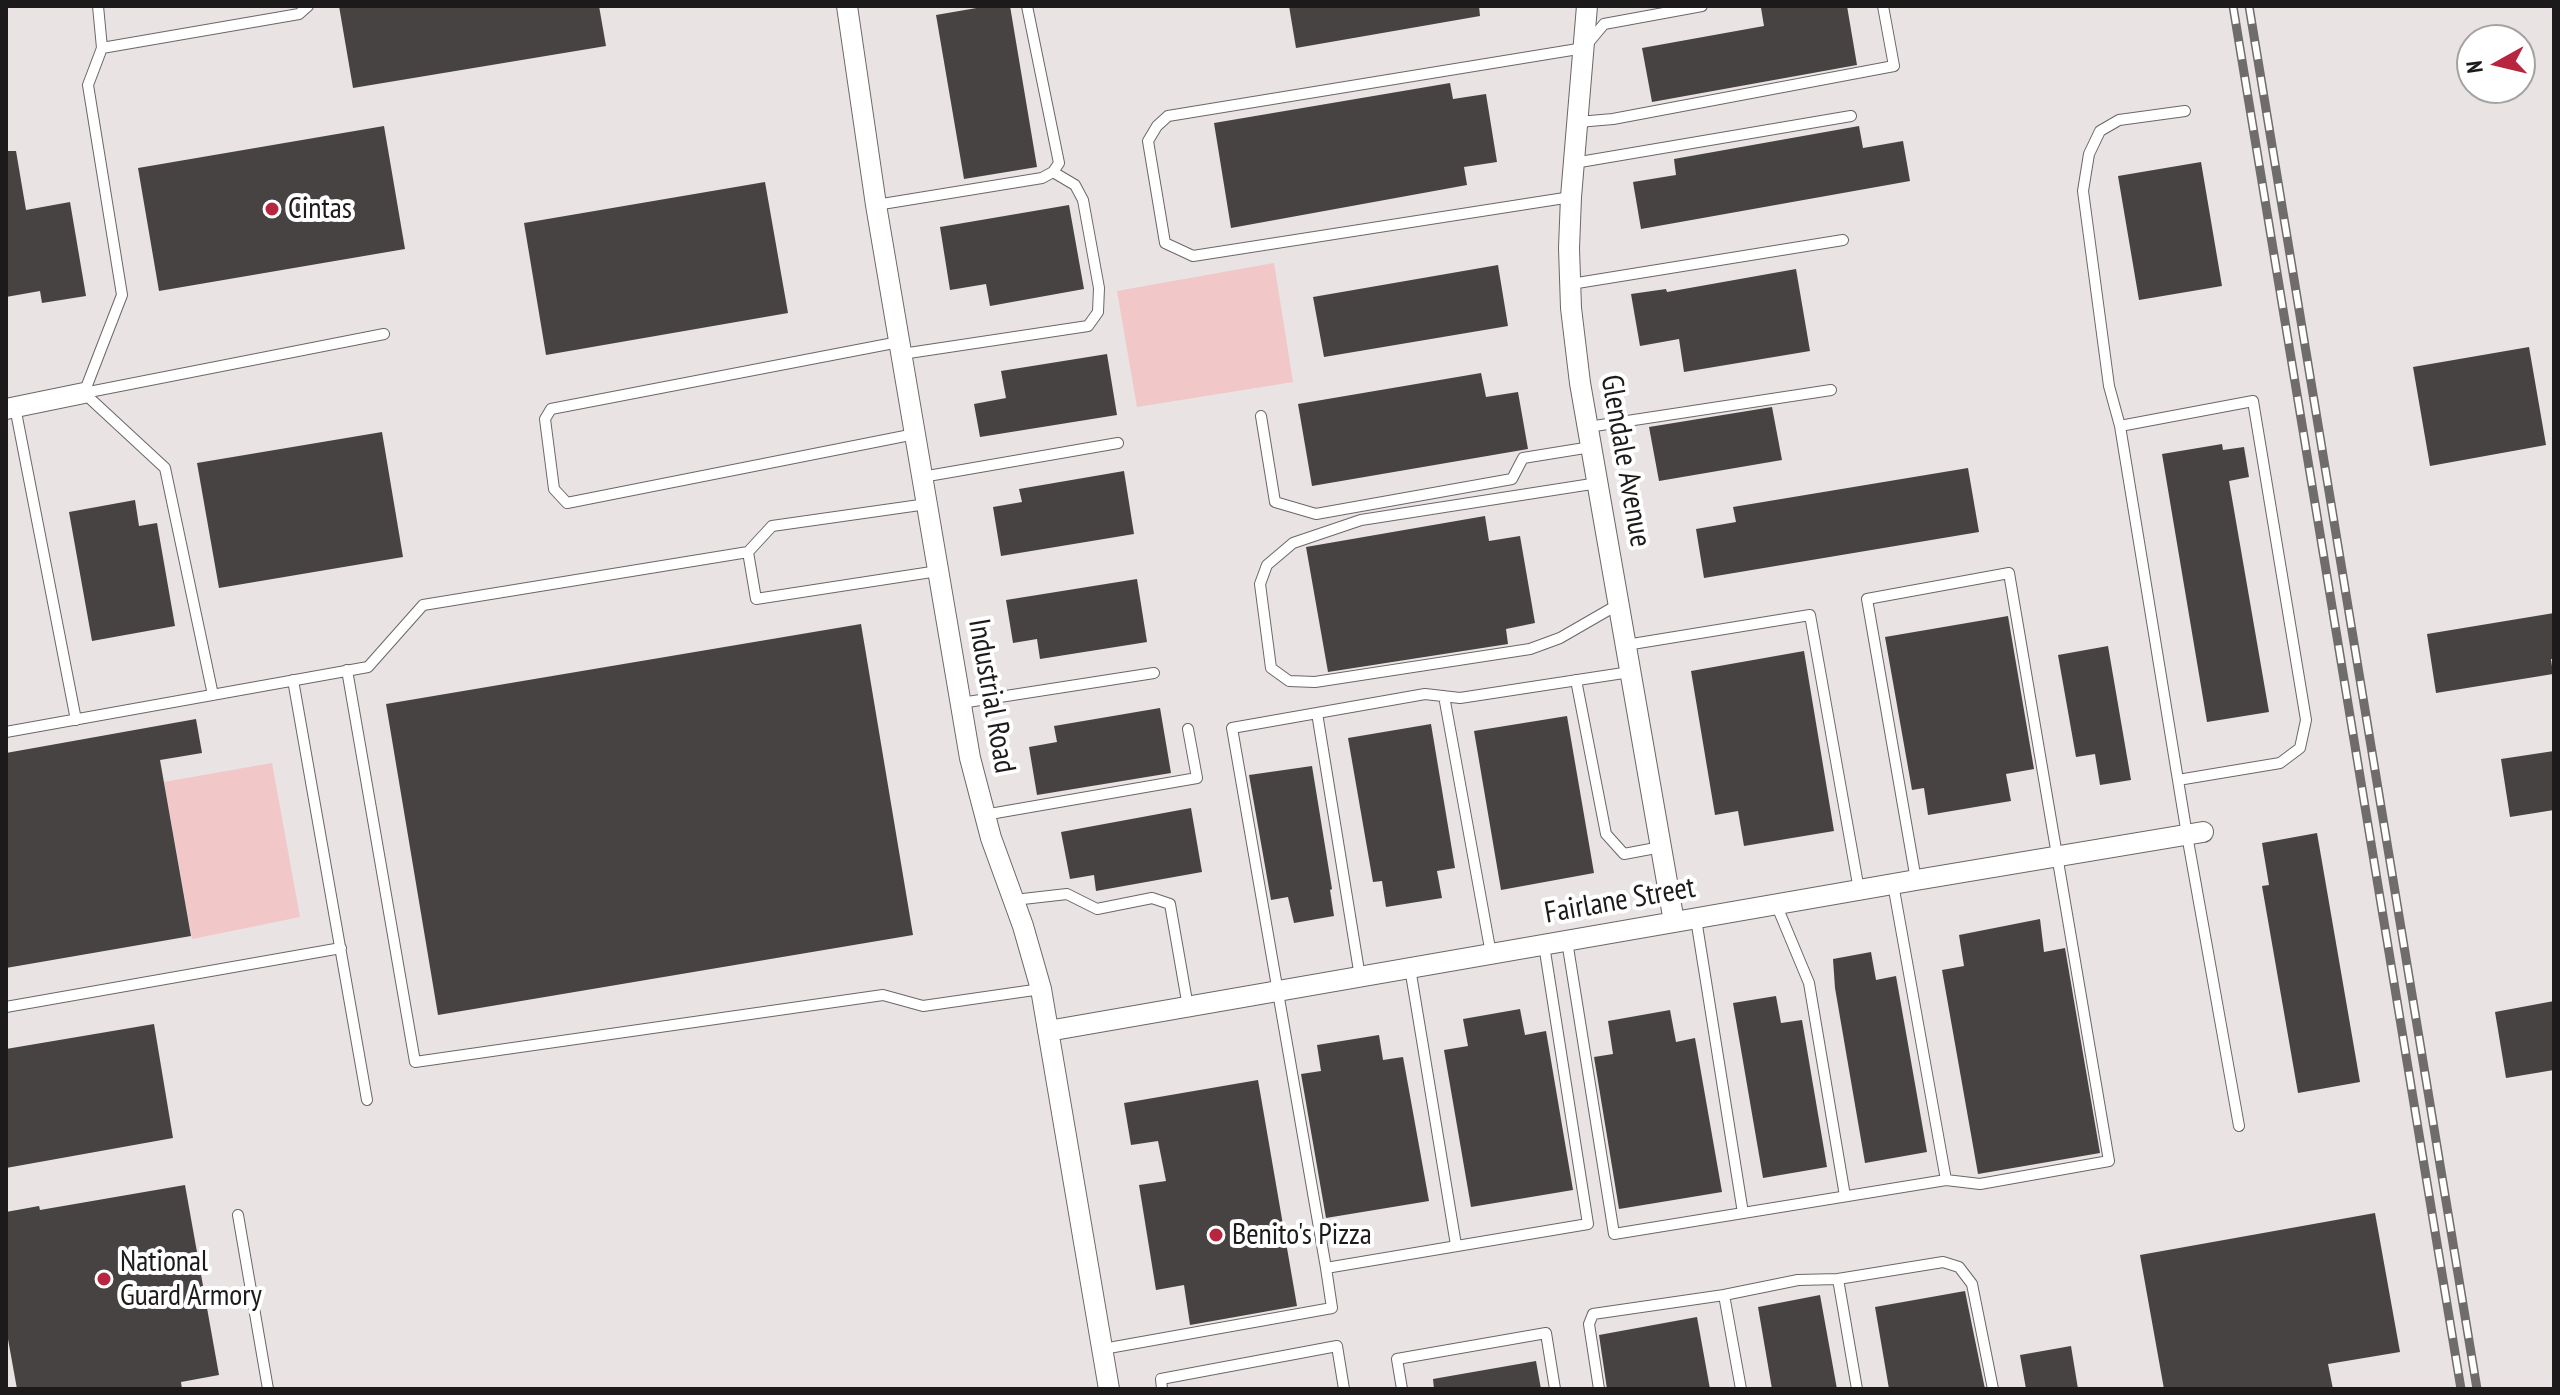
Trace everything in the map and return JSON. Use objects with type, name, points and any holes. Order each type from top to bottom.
[{"type":"street","name":"Industrial Road","points":[[847,6],[876,205],[970,758],[984,815],[1041,989],[1109,1389]]},
{"type":"street","name":"Glendale Avenue","points":[[1587,6],[1571,197],[1571,284],[1580,383],[1674,922]]},
{"type":"street","points":[[11,408],[84,393]]},
{"type":"street","name":"Fairlane Street","points":[[1048,1031],[2195,834]]},
{"type":"lane","points":[[84,393],[122,295],[88,85],[102,48],[98,6]]},
{"type":"lane","points":[[102,48],[299,14],[308,6]]},
{"type":"lane","points":[[876,205],[1042,178],[1053,172],[1059,163],[1027,6]]},
{"type":"lane","points":[[1571,197],[1193,256],[1165,243],[1148,141],[1168,116],[1584,48],[1604,24],[1702,6]]},
{"type":"lane","points":[[1578,122],[1613,119],[1894,66],[1883,6]]},
{"type":"lane","points":[[2185,111],[2119,120],[2100,131],[2089,154],[2083,191],[2109,386],[2120,426],[2178,780],[2195,834],[2239,1126]]},
{"type":"lane","points":[[1574,163],[1851,116]]},
{"type":"lane","points":[[915,434],[567,503],[554,489],[545,419],[551,409],[900,348],[1088,326],[1098,312],[1099,288],[1083,200],[1075,185],[1053,172]]},
{"type":"lane","points":[[1571,284],[1843,240]]},
{"type":"lane","points":[[84,393],[384,334]]},
{"type":"lane","points":[[1588,427],[1831,390]]},
{"type":"lane","points":[[84,393],[165,468],[213,695]]},
{"type":"lane","points":[[2120,426],[2253,401],[2304,705],[2306,720],[2300,748],[2280,763],[2178,780]]},
{"type":"lane","points":[[11,408],[76,720]]},
{"type":"lane","points":[[1261,416],[1275,502],[1316,514],[1512,479],[1523,458],[1591,447]]},
{"type":"lane","points":[[922,477],[1118,443]]},
{"type":"lane","points":[[1598,483],[1361,520],[1293,543],[1267,565],[1260,584],[1271,668],[1289,681],[1315,682],[1530,649],[1560,638],[1619,604]]},
{"type":"lane","points":[[6,732],[368,667],[423,605],[748,552],[772,526],[927,504]]},
{"type":"lane","points":[[748,552],[756,599],[938,571]]},
{"type":"lane","points":[[1567,941],[1614,1234],[1946,1180],[1980,1184],[2109,1161],[2009,573],[1867,599],[1916,880]]},
{"type":"lane","points":[[1626,645],[1810,615],[1859,890]]},
{"type":"lane","points":[[347,670],[415,1062],[883,995],[923,1006],[1041,989]]},
{"type":"lane","points":[[1103,1349],[1332,1308],[1232,728],[1425,694],[1460,698],[1630,672]]},
{"type":"lane","points":[[961,703],[1154,673]]},
{"type":"lane","points":[[293,680],[367,1100]]},
{"type":"lane","points":[[1576,680],[1606,834],[1624,854],[1661,847]]},
{"type":"lane","points":[[1444,696],[1491,954]]},
{"type":"lane","points":[[1317,713],[1360,977]]},
{"type":"lane","points":[[984,815],[1197,778],[1188,729]]},
{"type":"lane","points":[[1893,884],[1946,1180]]},
{"type":"lane","points":[[1014,900],[1067,894],[1097,909],[1152,898],[1170,904],[1188,1007]]},
{"type":"lane","points":[[1776,904],[1809,983],[1845,1196]]},
{"type":"lane","points":[[1696,919],[1743,1213]]},
{"type":"lane","points":[[1326,1268],[1588,1224],[1544,945]]},
{"type":"lane","points":[[6,1007],[341,948]]},
{"type":"lane","points":[[1410,968],[1456,1245]]},
{"type":"lane","points":[[238,1215],[268,1389]]},
{"type":"lane","points":[[1599,1389],[1589,1324],[1593,1314],[1724,1295],[1798,1280],[1838,1279],[1943,1262],[1959,1267],[1972,1284],[1993,1389]]},
{"type":"lane","points":[[1838,1279],[1857,1389]]},
{"type":"lane","points":[[1724,1295],[1741,1389]]},
{"type":"lane","points":[[1402,1389],[1397,1359],[1546,1333],[1555,1389]]},
{"type":"lane","points":[[1162,1389],[1161,1379],[1337,1346],[1344,1389]]},
{"type":"shaded area","points":[[1274,263],[1293,382],[1137,407],[1117,291]]},
{"type":"shaded area","points":[[272,763],[300,917],[192,939],[164,782]]},
{"type":"building","points":[[339,6],[599,6],[606,46],[353,88]]},
{"type":"building","points":[[988,6],[1010,6],[1037,167],[964,179],[936,15]]},
{"type":"building","points":[[1289,6],[1479,6],[1480,16],[1296,48]]},
{"type":"building","points":[[1847,6],[1857,65],[1652,102],[1642,48],[1764,26],[1761,8]]},
{"type":"building","points":[[1450,83],[1453,99],[1486,94],[1497,162],[1464,167],[1467,185],[1231,228],[1214,123]]},
{"type":"building","name":"Cintas","points":[[384,126],[405,249],[159,291],[138,168]]},
{"type":"building","points":[[1859,126],[1863,148],[1903,141],[1910,181],[1641,229],[1633,182],[1676,175],[1674,159]]},
{"type":"building","points":[[6,151],[16,151],[26,210],[70,202],[86,296],[42,303],[40,291],[6,297]]},
{"type":"building","points":[[2201,162],[2222,286],[2139,300],[2118,176]]},
{"type":"building","points":[[765,182],[788,313],[546,355],[524,223]]},
{"type":"building","points":[[1069,205],[1084,289],[990,306],[986,284],[950,290],[940,227]]},
{"type":"building","points":[[1498,265],[1508,326],[1324,357],[1313,297]]},
{"type":"building","points":[[1796,269],[1810,351],[1684,372],[1679,339],[1640,346],[1631,294],[1666,289],[1667,292]]},
{"type":"building","points":[[2529,347],[2546,445],[2430,466],[2413,367]]},
{"type":"building","points":[[1107,354],[1117,415],[980,437],[974,404],[1006,398],[1001,371]]},
{"type":"building","points":[[1481,373],[1486,397],[1518,392],[1528,449],[1312,486],[1298,404]]},
{"type":"building","points":[[1772,407],[1782,460],[1659,481],[1649,427]]},
{"type":"building","points":[[382,432],[403,557],[219,588],[197,463]]},
{"type":"building","points":[[2222,444],[2223,450],[2244,447],[2249,477],[2229,481],[2269,712],[2207,722],[2162,454]]},
{"type":"building","points":[[1968,468],[1979,532],[1704,578],[1696,529],[1736,522],[1733,507]]},
{"type":"building","points":[[1124,471],[1134,534],[1001,556],[993,507],[1022,502],[1019,489]]},
{"type":"building","points":[[135,500],[139,526],[157,523],[175,626],[92,641],[69,512]]},
{"type":"building","points":[[1485,516],[1489,541],[1520,536],[1535,623],[1506,629],[1508,644],[1328,672],[1306,547]]},
{"type":"building","points":[[1137,579],[1147,642],[1040,659],[1037,639],[1013,643],[1006,600]]},
{"type":"building","points":[[2554,613],[2553,674],[2436,693],[2427,634]]},
{"type":"building","points":[[2008,616],[2034,769],[2006,774],[2011,801],[1928,815],[1924,788],[1912,790],[1885,637]]},
{"type":"building","points":[[861,624],[913,935],[438,1015],[386,704]]},
{"type":"building","points":[[2108,646],[2131,780],[2100,785],[2095,754],[2076,757],[2058,655]]},
{"type":"building","points":[[1804,651],[1834,831],[1744,846],[1738,811],[1715,815],[1691,671]]},
{"type":"building","points":[[1160,708],[1171,773],[1037,795],[1029,747],[1057,742],[1054,726]]},
{"type":"building","points":[[1567,716],[1594,873],[1501,890],[1474,731]]},
{"type":"building","points":[[196,719],[202,753],[160,760],[191,936],[6,968],[6,753]]},
{"type":"building","points":[[1431,724],[1455,868],[1437,871],[1442,898],[1386,907],[1382,881],[1373,882],[1348,738]]},
{"type":"building","points":[[2554,751],[2554,810],[2510,817],[2501,759]]},
{"type":"building","points":[[1312,766],[1334,916],[1294,923],[1288,897],[1271,900],[1249,775]]},
{"type":"building","points":[[1191,808],[1202,872],[1096,891],[1094,875],[1070,879],[1061,832]]},
{"type":"building","points":[[2317,833],[2360,1082],[2298,1093],[2262,886],[2269,885],[2262,843]]},
{"type":"building","points":[[2040,919],[2044,952],[2065,948],[2100,1153],[1978,1174],[1942,970],[1964,966],[1959,935]]},
{"type":"building","points":[[1871,952],[1876,980],[1896,976],[1927,1152],[1865,1163],[1835,988],[1833,959]]},
{"type":"building","points":[[1776,996],[1781,1023],[1802,1020],[1827,1167],[1763,1178],[1733,1003]]},
{"type":"building","points":[[2554,1001],[2554,1070],[2506,1078],[2495,1012]]},
{"type":"building","points":[[1520,1009],[1525,1035],[1546,1031],[1573,1190],[1471,1207],[1444,1050],[1468,1046],[1463,1019]]},
{"type":"building","points":[[1670,1010],[1676,1042],[1695,1038],[1722,1192],[1619,1209],[1594,1057],[1613,1054],[1608,1021]]},
{"type":"building","points":[[154,1024],[173,1138],[6,1168],[6,1049]]},
{"type":"building","points":[[1379,1035],[1383,1060],[1403,1057],[1429,1201],[1326,1218],[1301,1074],[1321,1071],[1317,1045]]},
{"type":"building","name":"Benito's Pizza","points":[[1258,1080],[1297,1306],[1190,1325],[1184,1285],[1156,1290],[1139,1185],[1166,1181],[1158,1141],[1131,1145],[1124,1103]]},
{"type":"building","name":"National Guard Armory","points":[[185,1185],[219,1375],[181,1382],[182,1389],[17,1389],[6,1328],[6,1212],[39,1206],[40,1210]]},
{"type":"building","points":[[2375,1213],[2400,1352],[2328,1364],[2333,1389],[2164,1389],[2140,1255]]},
{"type":"building","points":[[1965,1291],[1985,1389],[1889,1389],[1875,1307]]},
{"type":"building","points":[[1820,1295],[1837,1389],[1772,1389],[1758,1307]]},
{"type":"building","points":[[1697,1317],[1710,1389],[1607,1389],[1599,1335]]},
{"type":"building","points":[[2071,1346],[2078,1389],[2026,1389],[2020,1355]]},
{"type":"building","points":[[1536,1361],[1541,1389],[1434,1389],[1433,1379]]},
{"type":"railway","points":[[2233,6],[2461,1389]]},
{"type":"railway","points":[[2249,6],[2477,1389]]},
{"type":"place","name":"Cintas","points":[[272,209]]},
{"type":"place","name":"Benito's Pizza","points":[[1216,1235]]},
{"type":"place","name":"National Guard Armory","points":[[104,1279]]}]
